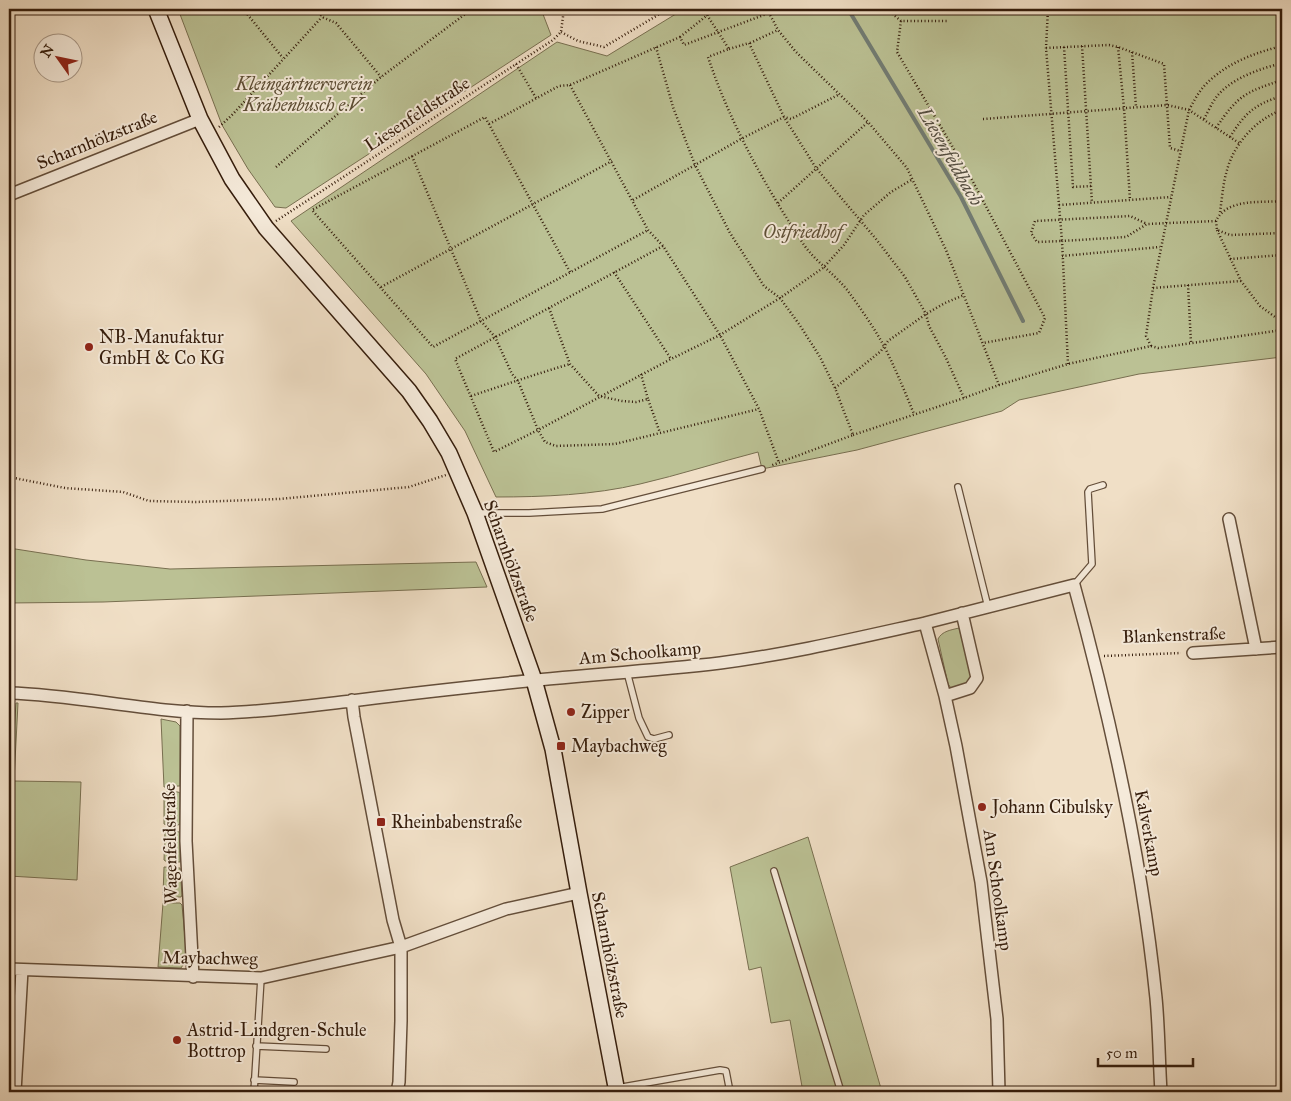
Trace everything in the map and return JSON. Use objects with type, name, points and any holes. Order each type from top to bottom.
[{"type":"main road","name":"Scharnhölzstraße","points":[[156,9],[200,119],[232,179],[266,228],[409,391],[449,453],[475,513],[534,680],[553,748],[617,1090]]},
{"type":"street","name":"Scharnhölzstraße","points":[[9,195],[200,119]]},
{"type":"street","name":"Blankenstraße","points":[[1229,518],[1256,649]]},
{"type":"street","name":"Am Schoolkamp","points":[[534,680],[721,663],[805,650],[925,623],[1074,585]]},
{"type":"street","name":"Kalverkamp","points":[[1074,585],[1094,656],[1137,853],[1156,998],[1161,1092]]},
{"type":"street","points":[[945,696],[970,688],[977,678],[962,613]]},
{"type":"street","name":"Am Schoolkamp","points":[[925,623],[945,696],[981,882],[997,1019],[999,1092]]},
{"type":"street","name":"Blankenstraße","points":[[1193,653],[1282,647]]},
{"type":"street","points":[[9,693],[187,711],[222,712],[303,707],[534,680]]},
{"type":"street","points":[[352,700],[391,910],[401,947],[401,1030],[397,1092]]},
{"type":"street","name":"Wagenfeldstraße","points":[[187,711],[186,841],[193,977]]},
{"type":"street","name":"Maybachweg","points":[[9,969],[261,978],[401,947],[506,909],[579,893]]},
{"type":"street","points":[[13,1090],[22,970]]},
{"type":"lane","points":[[475,513],[529,514],[602,509],[762,469]]},
{"type":"lane","points":[[1074,585],[1092,564],[1088,492],[1090,489],[1103,485]]},
{"type":"lane","points":[[958,486],[988,607]]},
{"type":"lane","points":[[627,672],[638,718],[648,737],[654,739],[669,735]]},
{"type":"lane","points":[[774,871],[841,1092]]},
{"type":"lane","points":[[254,1092],[261,978]]},
{"type":"lane","points":[[256,1046],[326,1049]]},
{"type":"lane","points":[[617,1090],[720,1070],[726,1071],[730,1092]]},
{"type":"lane","points":[[254,1080],[294,1082]]},
{"type":"path","points":[[243,9],[283,58]]},
{"type":"path","points":[[317,9],[322,17],[336,23],[381,77]]},
{"type":"path","points":[[276,166],[381,77],[472,9]]},
{"type":"path","points":[[564,9],[561,32],[578,41],[604,47],[668,9]]},
{"type":"path","points":[[489,124],[559,86],[570,85],[680,37],[715,9]]},
{"type":"path","points":[[767,9],[778,30],[796,52],[838,95],[868,122],[907,168],[946,250],[998,384]]},
{"type":"path","points":[[887,9],[901,21],[948,21]]},
{"type":"path","points":[[1048,9],[1046,48],[1062,241],[1068,364]]},
{"type":"path","points":[[680,37],[684,45],[769,13]]},
{"type":"path","points":[[707,14],[729,49]]},
{"type":"path","points":[[208,135],[233,114],[322,17]]},
{"type":"path","points":[[901,21],[897,52],[972,180],[1045,318],[1038,333],[982,344]]},
{"type":"path","points":[[778,30],[749,43],[708,57],[720,94],[741,139],[803,244],[823,268],[832,272],[885,347],[914,414]]},
{"type":"path","name":"Liesenfeldstraße","points":[[266,228],[553,40],[561,32]]},
{"type":"path","points":[[749,43],[784,117],[816,168],[876,239],[905,277],[926,314],[929,326],[964,398]]},
{"type":"path","points":[[1046,48],[1109,45],[1164,64],[1170,148],[1180,152]]},
{"type":"path","points":[[1082,46],[1092,203]]},
{"type":"path","points":[[656,47],[673,107],[695,164],[730,234],[764,286],[780,298],[820,357],[835,388],[853,435]]},
{"type":"path","points":[[1064,47],[1073,186],[1091,186]]},
{"type":"path","points":[[1118,47],[1130,200]]},
{"type":"path","points":[[1151,346],[1146,336],[1153,288],[1189,110],[1205,84],[1232,64],[1262,51],[1282,47]]},
{"type":"path","points":[[1132,52],[1136,107]]},
{"type":"path","points":[[1204,119],[1218,95],[1233,83],[1257,70],[1282,63]]},
{"type":"path","points":[[516,64],[536,98]]},
{"type":"path","points":[[1216,128],[1233,104],[1246,93],[1282,80]]},
{"type":"path","points":[[570,85],[648,230],[663,246],[720,335],[759,409],[779,463]]},
{"type":"path","points":[[633,200],[741,139],[784,117],[791,118],[838,95]]},
{"type":"path","points":[[1230,137],[1241,120],[1252,109],[1266,100],[1282,96]]},
{"type":"path","points":[[984,119],[1168,105],[1189,110],[1239,143]]},
{"type":"path","points":[[1282,110],[1262,121],[1239,143],[1226,170],[1220,212],[1216,221],[1218,230],[1241,282],[1260,306],[1282,322]]},
{"type":"path","points":[[570,272],[485,116],[312,210],[433,347],[648,230]]},
{"type":"path","points":[[778,202],[868,122]]},
{"type":"path","points":[[412,156],[481,321],[495,337],[512,374],[518,381],[538,430],[545,442],[556,446],[615,444],[759,409]]},
{"type":"path","points":[[381,287],[612,161]]},
{"type":"path","points":[[663,246],[455,359],[494,452],[641,374],[720,335],[780,298],[823,268],[844,245],[864,215],[891,192],[913,179]]},
{"type":"path","points":[[1059,205],[1171,197]]},
{"type":"path","points":[[1220,212],[1233,205],[1282,201]]},
{"type":"path","points":[[1147,224],[1126,237],[1037,242],[1031,233],[1035,221],[1060,219],[1130,216],[1147,224],[1216,221]]},
{"type":"path","points":[[1218,230],[1230,235],[1282,233]]},
{"type":"path","points":[[1062,256],[1160,247]]},
{"type":"path","points":[[1230,259],[1282,255]]},
{"type":"path","points":[[614,272],[671,359]]},
{"type":"path","points":[[1153,288],[1241,282]]},
{"type":"path","points":[[1188,285],[1191,344]]},
{"type":"path","points":[[835,388],[885,347],[888,342],[926,314],[964,295]]},
{"type":"path","points":[[549,308],[570,364],[599,396],[636,402],[648,399]]},
{"type":"path","points":[[762,469],[853,435],[964,398],[998,384],[1068,364],[1151,346],[1158,348],[1191,344],[1282,330]]},
{"type":"path","points":[[471,396],[518,381],[526,376],[570,364]]},
{"type":"path","points":[[641,374],[660,433]]},
{"type":"path","points":[[9,478],[65,488],[123,492],[149,501],[196,502],[279,499],[409,487],[457,472]]},
{"type":"path","name":"Blankenstraße","points":[[1094,656],[1193,653]]},
{"type":"green space","name":"Kleingärtnerverein Krähenbusch e.V.","points":[[178,9],[541,9],[551,35],[286,208],[275,207],[248,169],[222,125]]},
{"type":"green space","name":"Ostfriedhof","points":[[684,9],[1282,9],[1282,357],[1139,374],[1019,400],[1002,411],[857,450],[762,469],[758,452],[623,488],[568,495],[496,497],[465,431],[426,374],[291,221],[557,42],[607,56]]},
{"type":"green space","points":[[9,548],[86,560],[170,569],[476,562],[487,587],[103,602],[9,603]]},
{"type":"green space","points":[[959,628],[971,675],[967,684],[951,688],[948,684],[938,639],[944,633]]},
{"type":"green space","points":[[16,703],[18,703],[14,781],[81,782],[77,880],[9,876],[9,780],[11,780]]},
{"type":"green space","points":[[161,719],[176,722],[180,726],[180,786],[164,787]]},
{"type":"green space","points":[[164,792],[180,793],[180,824],[178,825],[164,824]]},
{"type":"green space","points":[[165,832],[180,832],[180,862],[167,862],[164,860]]},
{"type":"green space","points":[[808,837],[882,1092],[803,1092],[790,1020],[771,1023],[761,967],[749,970],[730,867]]},
{"type":"green space","points":[[164,867],[180,868],[181,897],[166,897],[163,895]]},
{"type":"green space","points":[[163,903],[180,903],[182,905],[187,959],[181,968],[158,967]]},
{"type":"green space","points":[[9,980],[12,985],[9,1050]]},
{"type":"waterway","name":"Liesenfeldbach","points":[[848,9],[961,197],[1023,321]]},
{"type":"place","name":"NB-Manufaktur GmbH & Co KG","points":[[89,347]]},
{"type":"place","name":"Zipper","points":[[571,712]]},
{"type":"place","name":"Maybachweg","points":[[561,746]]},
{"type":"place","name":"Johann Cibulsky","points":[[982,807]]},
{"type":"place","name":"Rheinbabenstraße","points":[[381,822]]},
{"type":"place","name":"Astrid-Lindgren-Schule Bottrop","points":[[177,1040]]}]
